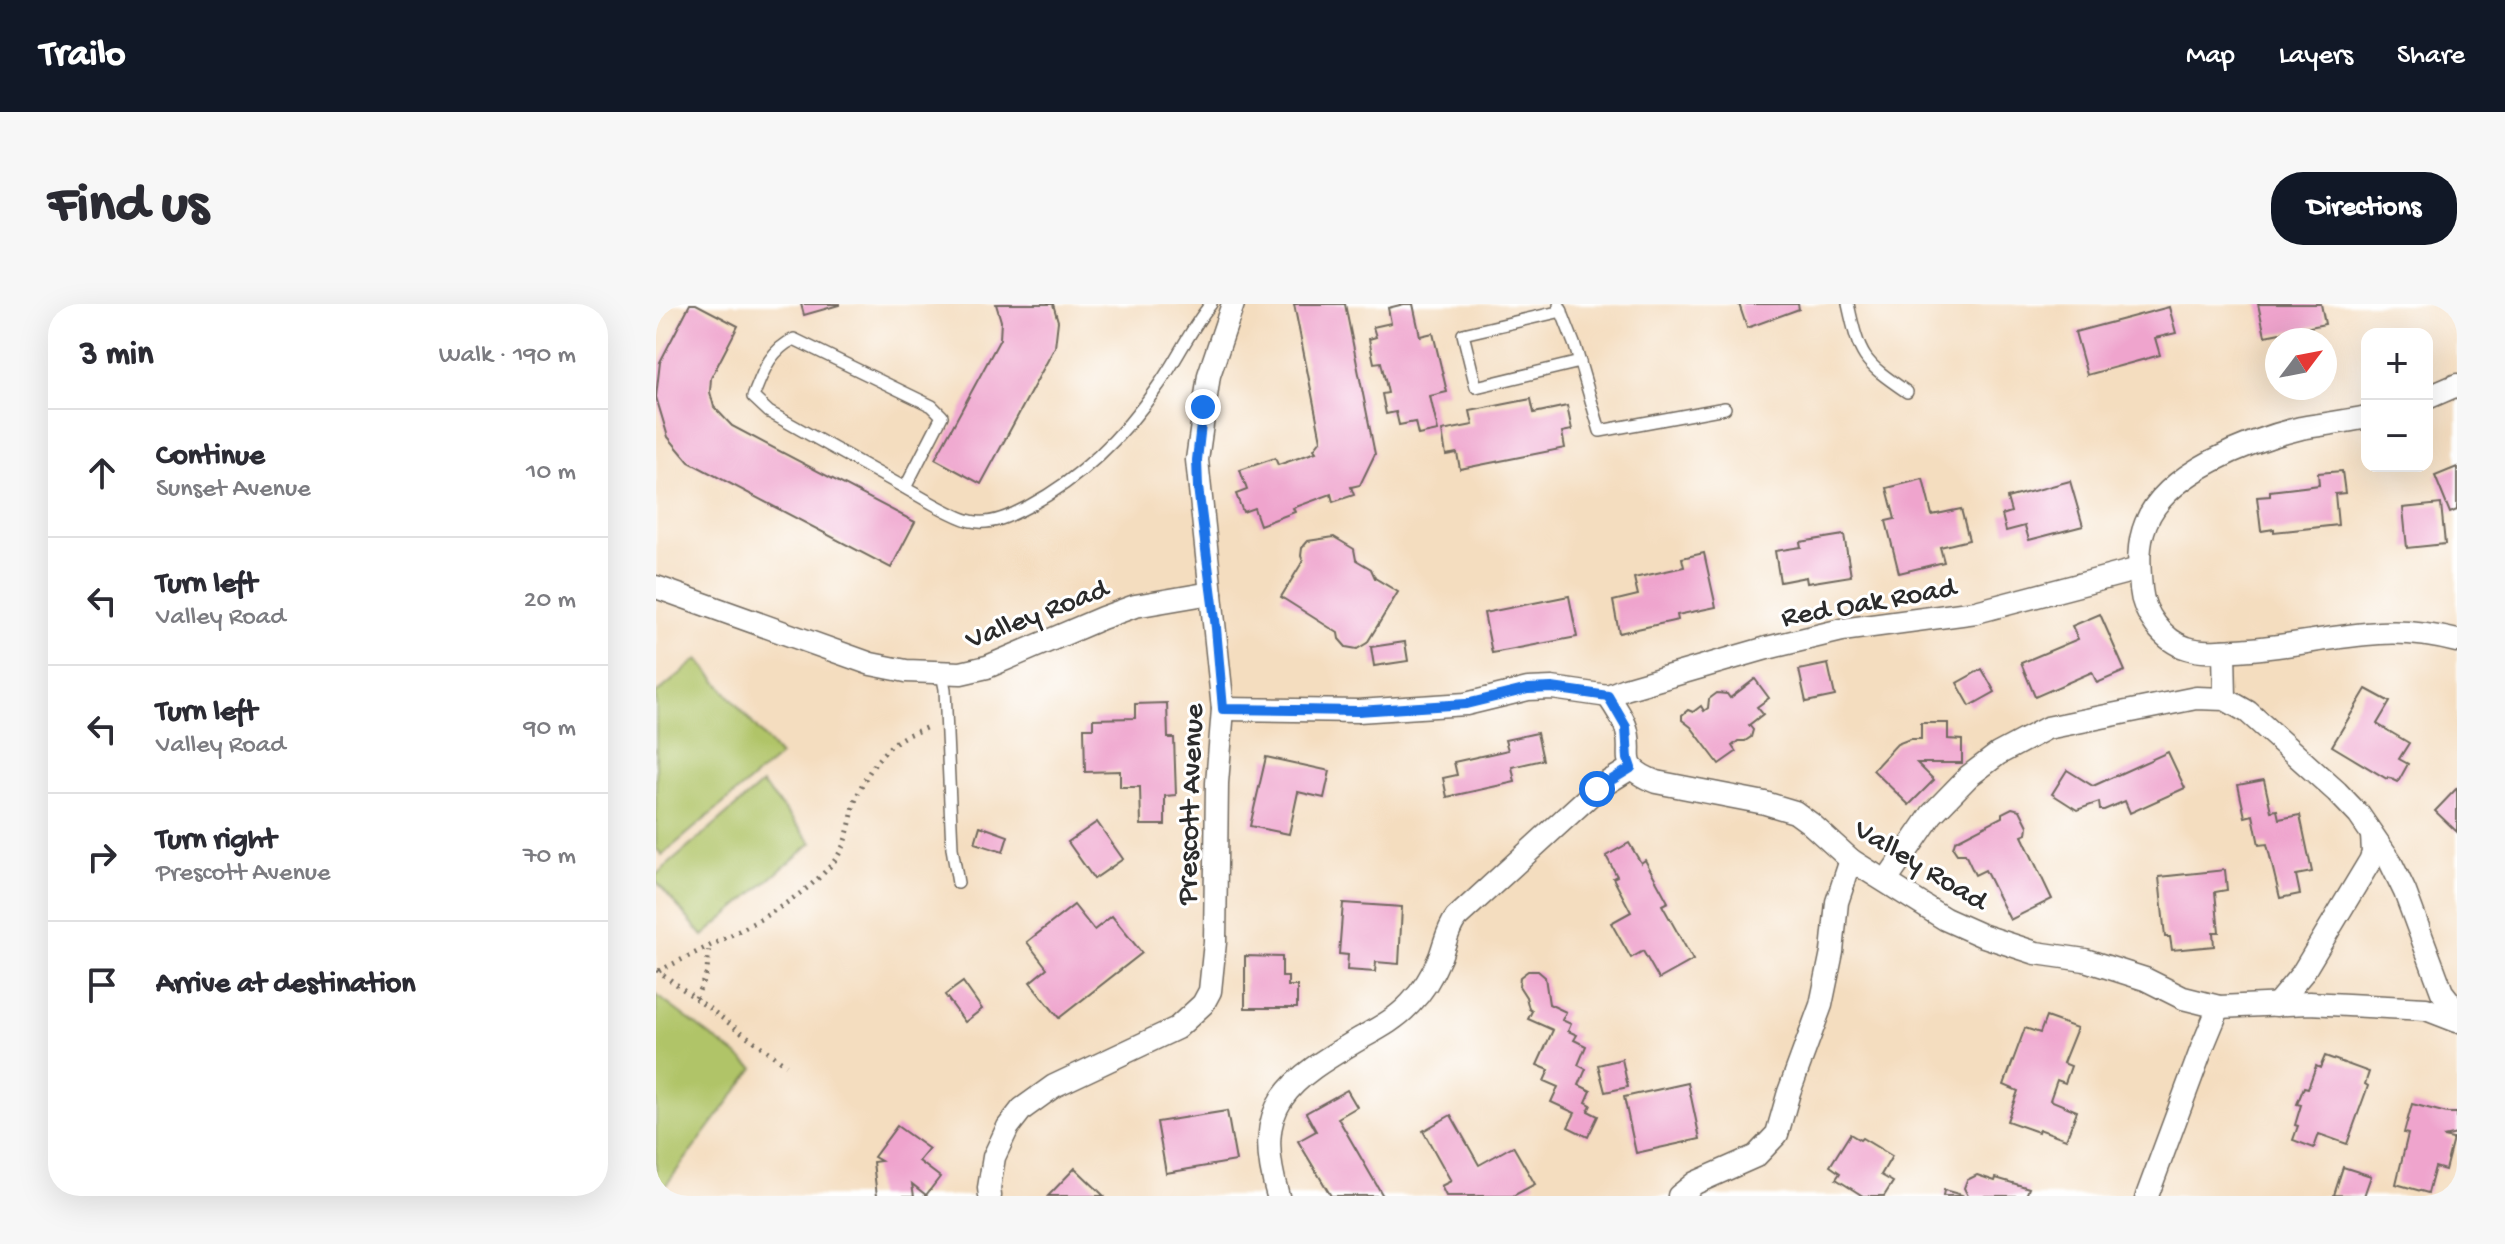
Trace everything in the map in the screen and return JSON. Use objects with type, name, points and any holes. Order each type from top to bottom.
[{"type":"street","name":"Prescott Avenue","points":[[990,1196],[994,1157],[1008,1127],[1022,1109],[1054,1086],[1177,1028],[1203,1004],[1210,991],[1215,942],[1217,783],[1223,709],[1197,460],[1209,375],[1233,304]]},
{"type":"street","points":[[2433,395],[2457,385]]},
{"type":"street","points":[[2361,418],[2302,428],[2220,457],[2163,495],[2147,520],[2139,544],[2141,595],[2152,621],[2172,641],[2202,652],[2267,649],[2381,633],[2436,636],[2457,641]]},
{"type":"street","name":"Red Oak Road","points":[[1608,696],[1767,648],[1842,630],[1976,612],[2139,569]]},
{"type":"street","name":"Valley Road","points":[[656,587],[871,664],[942,674],[987,667],[1135,606],[1211,593]]},
{"type":"street","points":[[2224,651],[2225,699]]},
{"type":"street","points":[[1223,709],[1358,711],[1466,704],[1528,689],[1552,688],[1608,696],[1626,727],[1631,768],[1597,789],[1456,918],[1449,927],[1440,957],[1428,981],[1393,1020],[1309,1069],[1291,1085],[1279,1101],[1268,1147],[1278,1196]]},
{"type":"street","points":[[1886,881],[1932,814],[1969,776],[2022,741],[2047,728],[2088,718],[2196,698],[2225,699],[2248,712],[2359,815],[2389,859],[2405,892],[2442,992],[2457,1011]]},
{"type":"street","name":"Valley Road","points":[[1631,768],[1656,782],[1765,803],[1795,812],[1851,860],[1945,919],[2036,953],[2085,960],[2145,979],[2183,998],[2219,1007],[2309,1003],[2426,1009],[2457,1021]]},
{"type":"street","points":[[2276,1005],[2302,974],[2370,861],[2372,835]]},
{"type":"street","points":[[1679,1196],[1695,1183],[1756,1156],[1777,1134],[1821,1005],[1832,952],[1837,902],[1851,860]]},
{"type":"street","points":[[2147,1196],[2219,1007]]},
{"type":"lane","points":[[905,488],[942,416],[932,406],[794,339],[780,345],[767,362],[753,397],[769,412],[905,488],[971,521],[990,521],[1007,517],[1037,502],[1095,459],[1159,386],[1211,304]]},
{"type":"lane","points":[[1848,304],[1856,339],[1864,357],[1873,369],[1907,392]]},
{"type":"lane","points":[[1580,362],[1476,387],[1463,334],[1560,307],[1580,362],[1600,431],[1725,408]]},
{"type":"lane","points":[[942,674],[952,848],[958,883]]},
{"type":"path","points":[[786,1065],[657,970],[776,910],[812,885],[836,859],[845,839],[856,797],[889,748],[946,716]]},
{"type":"path","points":[[696,998],[707,972],[709,945]]},
{"type":"green space","points":[[698,659],[780,756],[662,855],[656,848],[656,694]]},
{"type":"green space","points":[[762,784],[812,843],[703,936],[656,881],[656,875]]},
{"type":"green space","points":[[656,995],[754,1068],[660,1193],[656,1190]]},
{"type":"building","points":[[690,304],[696,304],[738,326],[711,378],[710,392],[714,407],[732,426],[915,522],[891,568],[689,462],[668,437],[656,397],[660,362]]},
{"type":"building","points":[[801,304],[839,304],[839,305],[804,315]]},
{"type":"building","points":[[996,304],[1053,304],[1058,321],[1055,347],[981,484],[935,459],[1000,339],[1001,321]]},
{"type":"building","points":[[1294,304],[1345,304],[1375,454],[1360,485],[1351,487],[1354,495],[1333,502],[1331,494],[1260,525],[1254,508],[1243,512],[1236,494],[1247,490],[1240,470],[1275,458],[1278,465],[1316,452],[1314,449],[1321,440]]},
{"type":"building","points":[[1413,304],[1420,336],[1433,333],[1447,392],[1430,396],[1438,431],[1418,435],[1415,422],[1399,425],[1396,412],[1386,414],[1382,394],[1388,393],[1381,362],[1374,363],[1369,339],[1376,337],[1373,327],[1391,323],[1388,308]]},
{"type":"building","points":[[1739,304],[1798,304],[1799,309],[1747,328]]},
{"type":"building","points":[[2258,304],[2321,304],[2325,324],[2305,328],[2265,328],[2265,336]]},
{"type":"building","points":[[2169,307],[2176,333],[2155,338],[2160,355],[2087,375],[2075,332]]},
{"type":"building","points":[[1531,399],[1534,413],[1567,406],[1572,430],[1562,432],[1565,448],[1460,469],[1457,453],[1446,455],[1442,431],[1473,425],[1470,411]]},
{"type":"building","points":[[2457,467],[2457,510],[2450,513],[2435,476]]},
{"type":"building","points":[[2342,471],[2345,493],[2335,494],[2338,525],[2261,531],[2257,497],[2270,496],[2270,491],[2319,485],[2318,473]]},
{"type":"building","points":[[1923,479],[1932,515],[1961,509],[1969,540],[1940,547],[1944,562],[1899,573],[1886,521],[1895,519],[1887,488]]},
{"type":"building","points":[[2070,481],[2083,526],[2029,540],[2025,526],[2006,531],[2002,515],[2011,512],[2007,498]]},
{"type":"building","points":[[2441,504],[2445,544],[2407,548],[2403,508]]},
{"type":"building","points":[[1844,535],[1851,576],[1807,583],[1806,577],[1780,582],[1775,551],[1801,547],[1800,542]]},
{"type":"building","points":[[1334,537],[1354,549],[1356,560],[1371,569],[1375,578],[1398,592],[1367,643],[1357,649],[1346,647],[1338,633],[1281,597],[1303,561],[1302,548],[1308,541]]},
{"type":"building","points":[[1704,553],[1716,607],[1677,615],[1678,620],[1619,633],[1613,601],[1638,595],[1634,578],[1684,567],[1682,558]]},
{"type":"building","points":[[1569,596],[1577,637],[1492,653],[1484,613]]},
{"type":"building","points":[[2100,614],[2125,671],[2097,683],[2092,672],[2035,697],[2021,663],[2078,639],[2072,626]]},
{"type":"building","points":[[1405,642],[1408,661],[1374,666],[1371,647]]},
{"type":"building","points":[[1828,664],[1835,696],[1806,702],[1799,670]]},
{"type":"building","points":[[1982,669],[1995,692],[1970,706],[1957,683]]},
{"type":"building","points":[[1755,679],[1769,698],[1757,707],[1763,714],[1749,725],[1753,730],[1751,737],[1732,746],[1736,752],[1719,764],[1682,720],[1682,715],[1701,706],[1704,711],[1708,708],[1709,699],[1717,693],[1727,694],[1730,698]]},
{"type":"building","points":[[2366,689],[2390,702],[2377,724],[2409,743],[2399,759],[2408,764],[2398,782],[2387,779],[2332,746]]},
{"type":"building","points":[[1167,703],[1168,738],[1174,738],[1176,795],[1165,796],[1165,825],[1141,825],[1140,787],[1120,787],[1120,771],[1085,772],[1084,728],[1093,728],[1093,719],[1135,718],[1135,704]]},
{"type":"building","points":[[1921,723],[1948,723],[1948,739],[1962,740],[1962,763],[1917,763],[1934,780],[1909,805],[1873,770],[1897,744],[1921,739]]},
{"type":"building","points":[[1537,733],[1543,760],[1512,767],[1515,782],[1447,797],[1443,778],[1457,775],[1454,762],[1508,750],[1505,740]]},
{"type":"building","points":[[2168,752],[2185,788],[2130,813],[2125,801],[2104,810],[2100,810],[2099,802],[2077,810],[2052,794],[2067,770],[2093,786]]},
{"type":"building","points":[[1266,757],[1330,771],[1324,798],[1298,792],[1289,834],[1250,826]]},
{"type":"building","points":[[2264,780],[2271,811],[2277,810],[2279,819],[2300,815],[2312,872],[2296,875],[2300,894],[2280,898],[2267,844],[2259,845],[2253,815],[2245,817],[2238,785]]},
{"type":"building","points":[[2457,788],[2457,832],[2435,811]]},
{"type":"building","points":[[2012,808],[2020,810],[2028,826],[2027,834],[2022,836],[2052,899],[2010,920],[1985,870],[1975,875],[1965,854],[1957,854],[1953,848],[1955,841],[2002,817],[2002,813]]},
{"type":"building","points":[[1097,822],[1123,859],[1094,879],[1068,842]]},
{"type":"building","points":[[980,826],[1008,836],[1003,852],[975,843]]},
{"type":"building","points":[[1629,843],[1641,863],[1645,860],[1668,902],[1662,905],[1693,960],[1659,979],[1643,951],[1631,958],[1611,923],[1631,912],[1613,878],[1617,876],[1606,856]]},
{"type":"building","points":[[2225,870],[2227,890],[2215,892],[2219,932],[2213,932],[2214,946],[2172,950],[2170,937],[2165,937],[2159,877]]},
{"type":"building","points":[[1343,903],[1402,907],[1399,964],[1376,962],[1375,972],[1347,970],[1348,955],[1339,954]]},
{"type":"building","points":[[1074,905],[1094,930],[1112,916],[1142,953],[1059,1018],[1030,982],[1047,968],[1027,942]]},
{"type":"building","points":[[1245,956],[1282,957],[1282,977],[1288,977],[1288,986],[1297,986],[1297,1008],[1245,1008]]},
{"type":"building","points":[[1528,971],[1538,971],[1545,977],[1549,1004],[1566,1012],[1562,1020],[1571,1024],[1568,1031],[1577,1035],[1574,1040],[1586,1046],[1578,1065],[1586,1069],[1579,1085],[1591,1091],[1586,1102],[1591,1105],[1588,1111],[1598,1116],[1588,1137],[1568,1127],[1575,1113],[1551,1102],[1558,1087],[1544,1081],[1549,1070],[1537,1065],[1553,1030],[1528,1019],[1532,1011],[1519,986],[1520,977]]},
{"type":"building","points":[[963,982],[982,1009],[965,1022],[945,995]]},
{"type":"building","points":[[2046,1017],[2077,1028],[2063,1063],[2071,1066],[2065,1083],[2057,1080],[2050,1100],[2077,1111],[2066,1139],[2007,1121],[2018,1091],[2004,1085],[2025,1028],[2040,1033]]},
{"type":"building","points":[[2325,1056],[2369,1072],[2365,1084],[2368,1086],[2347,1144],[2319,1134],[2314,1148],[2293,1140],[2301,1105],[2297,1104],[2304,1087],[2308,1088],[2316,1066],[2320,1068]]},
{"type":"building","points":[[1622,1059],[1628,1087],[1605,1092],[1598,1065]]},
{"type":"building","points":[[1688,1083],[1700,1139],[1636,1153],[1624,1097]]},
{"type":"building","points":[[1347,1090],[1357,1107],[1338,1118],[1383,1196],[1331,1196],[1298,1141],[1316,1131],[1306,1113]]},
{"type":"building","points":[[2412,1104],[2457,1113],[2457,1134],[2443,1137],[2453,1139],[2445,1170],[2435,1167],[2428,1193],[2396,1184]]},
{"type":"building","points":[[1227,1111],[1236,1161],[1166,1173],[1157,1122]]},
{"type":"building","points":[[1451,1115],[1479,1165],[1513,1146],[1535,1184],[1513,1196],[1446,1196],[1441,1186],[1451,1181],[1423,1131]]},
{"type":"building","points":[[897,1126],[929,1149],[919,1161],[940,1177],[926,1195],[912,1184],[914,1196],[877,1196],[873,1162],[881,1161],[874,1157]]},
{"type":"building","points":[[1850,1134],[1892,1156],[1881,1175],[1893,1182],[1884,1196],[1863,1196],[1836,1179],[1840,1173],[1830,1166]]},
{"type":"building","points":[[2343,1167],[2371,1176],[2364,1196],[2334,1195]]},
{"type":"building","points":[[1075,1168],[1104,1196],[1048,1196]]},
{"type":"building","points":[[1977,1175],[2029,1188],[2026,1196],[1968,1196],[1964,1188],[1967,1180]]},
{"type":"building","points":[[1944,1190],[1962,1195],[1943,1196]]},
{"type":"route","points":[[1203,407],[1197,460],[1198,487],[1223,709],[1358,711],[1466,704],[1528,689],[1552,688],[1608,696],[1626,727],[1631,768],[1597,789]]}]
